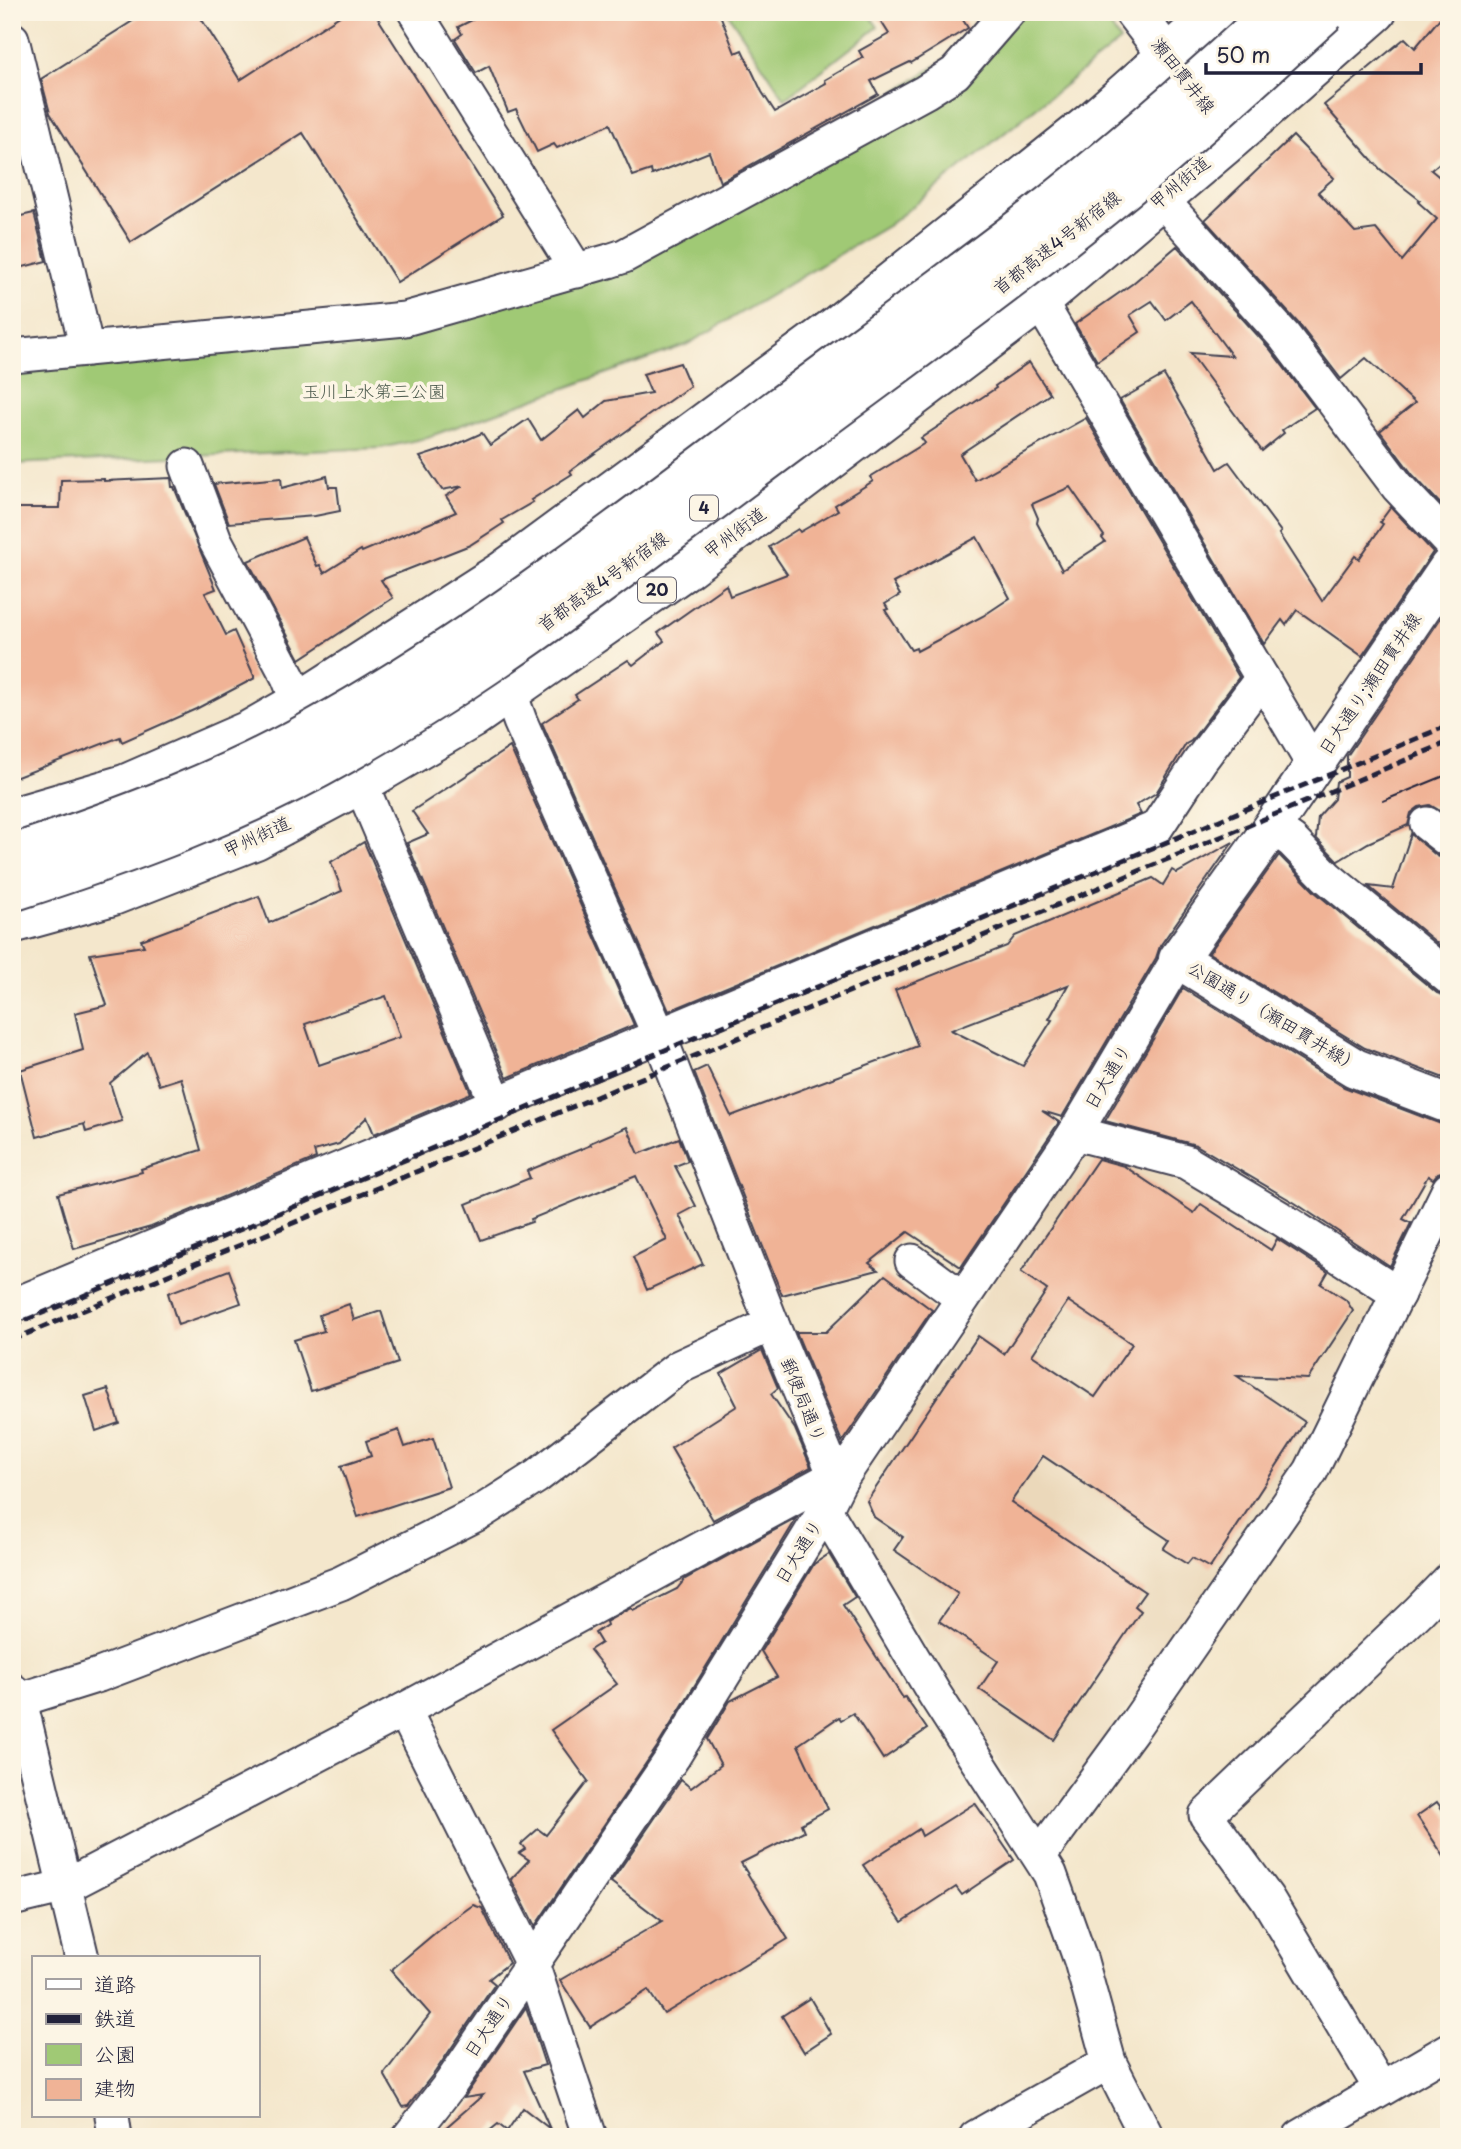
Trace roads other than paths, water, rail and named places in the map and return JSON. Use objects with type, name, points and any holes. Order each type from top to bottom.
[{"type":"main road","points":[[12,817],[125,784],[249,730],[298,702],[502,571],[838,324],[1082,129],[1150,34],[1215,12]]},
{"type":"main road","name":"首都高速4号新宿線","points":[[12,854],[110,822],[219,777],[327,722],[434,658],[543,583],[1023,225],[1130,138],[1273,12]]},
{"type":"main road","name":"首都高速4号新宿線","points":[[12,892],[124,855],[232,811],[343,755],[454,688],[552,621],[1040,257],[1153,167],[1327,12]]},
{"type":"main road","name":"甲州街道","points":[[12,924],[113,896],[256,840],[361,785],[510,693],[686,570],[1040,302],[1233,139],[1377,12]]},
{"type":"main road","name":"瀬田貫井線","points":[[1150,34],[1233,139]]},
{"type":"main road","name":"日大通り;瀬田貫井線","points":[[1272,827],[1449,567]]},
{"type":"main road","points":[[1178,959],[1272,827]]},
{"type":"main road","name":"公園通り（瀬田貫井線）","points":[[1178,959],[1355,1068],[1449,1104]]},
{"type":"street","points":[[415,12],[577,271]]},
{"type":"street","points":[[12,356],[405,319],[624,256],[925,92],[955,73],[1008,12]]},
{"type":"street","points":[[12,39],[87,349]]},
{"type":"street","points":[[1161,199],[1284,336],[1398,487],[1449,541]]},
{"type":"street","points":[[1040,302],[1314,766]]},
{"type":"street","points":[[187,466],[215,540],[288,677],[298,702]]},
{"type":"street","points":[[12,1307],[1156,828],[1200,761],[1262,678]]},
{"type":"street","name":"郵便局通り","points":[[510,693],[659,1035],[772,1324],[838,1478]]},
{"type":"street","points":[[361,785],[497,1105]]},
{"type":"street","points":[[1272,827],[1292,841],[1326,877],[1449,978]]},
{"type":"street","name":"日大通り","points":[[409,2137],[451,2083],[673,1757],[825,1510],[838,1478],[1075,1133],[1178,959]]},
{"type":"street","points":[[1075,1133],[1186,1162],[1280,1218],[1398,1294]]},
{"type":"street","points":[[1040,1856],[1311,1472],[1449,1189]]},
{"type":"street","points":[[912,1261],[962,1298]]},
{"type":"street","points":[[82,1956],[66,1885],[15,1702],[99,1675],[341,1583],[481,1512],[536,1476],[679,1367],[772,1324]]},
{"type":"street","points":[[12,1899],[66,1885],[404,1710],[838,1478]]},
{"type":"street","points":[[825,1510],[935,1695],[1050,1874],[1081,1961],[1109,2063],[1147,2137]]},
{"type":"street","points":[[1381,2089],[1267,1898],[1206,1815],[1449,1580]]},
{"type":"street","points":[[404,1710],[532,1964],[590,2137]]},
{"type":"street","points":[[1300,2137],[1449,2050]]},
{"type":"street","points":[[976,2137],[1109,2063]]},
{"type":"street","points":[[113,2118],[115,2137]]},
{"type":"tram line","points":[[1383,801],[1449,774]]},
{"type":"railway","points":[[12,1326],[665,1050],[1449,725]]},
{"type":"railway","points":[[12,1340],[1449,742]]},
{"type":"park label","name":"玉川上水第三公園","points":[[374,392]]}]
